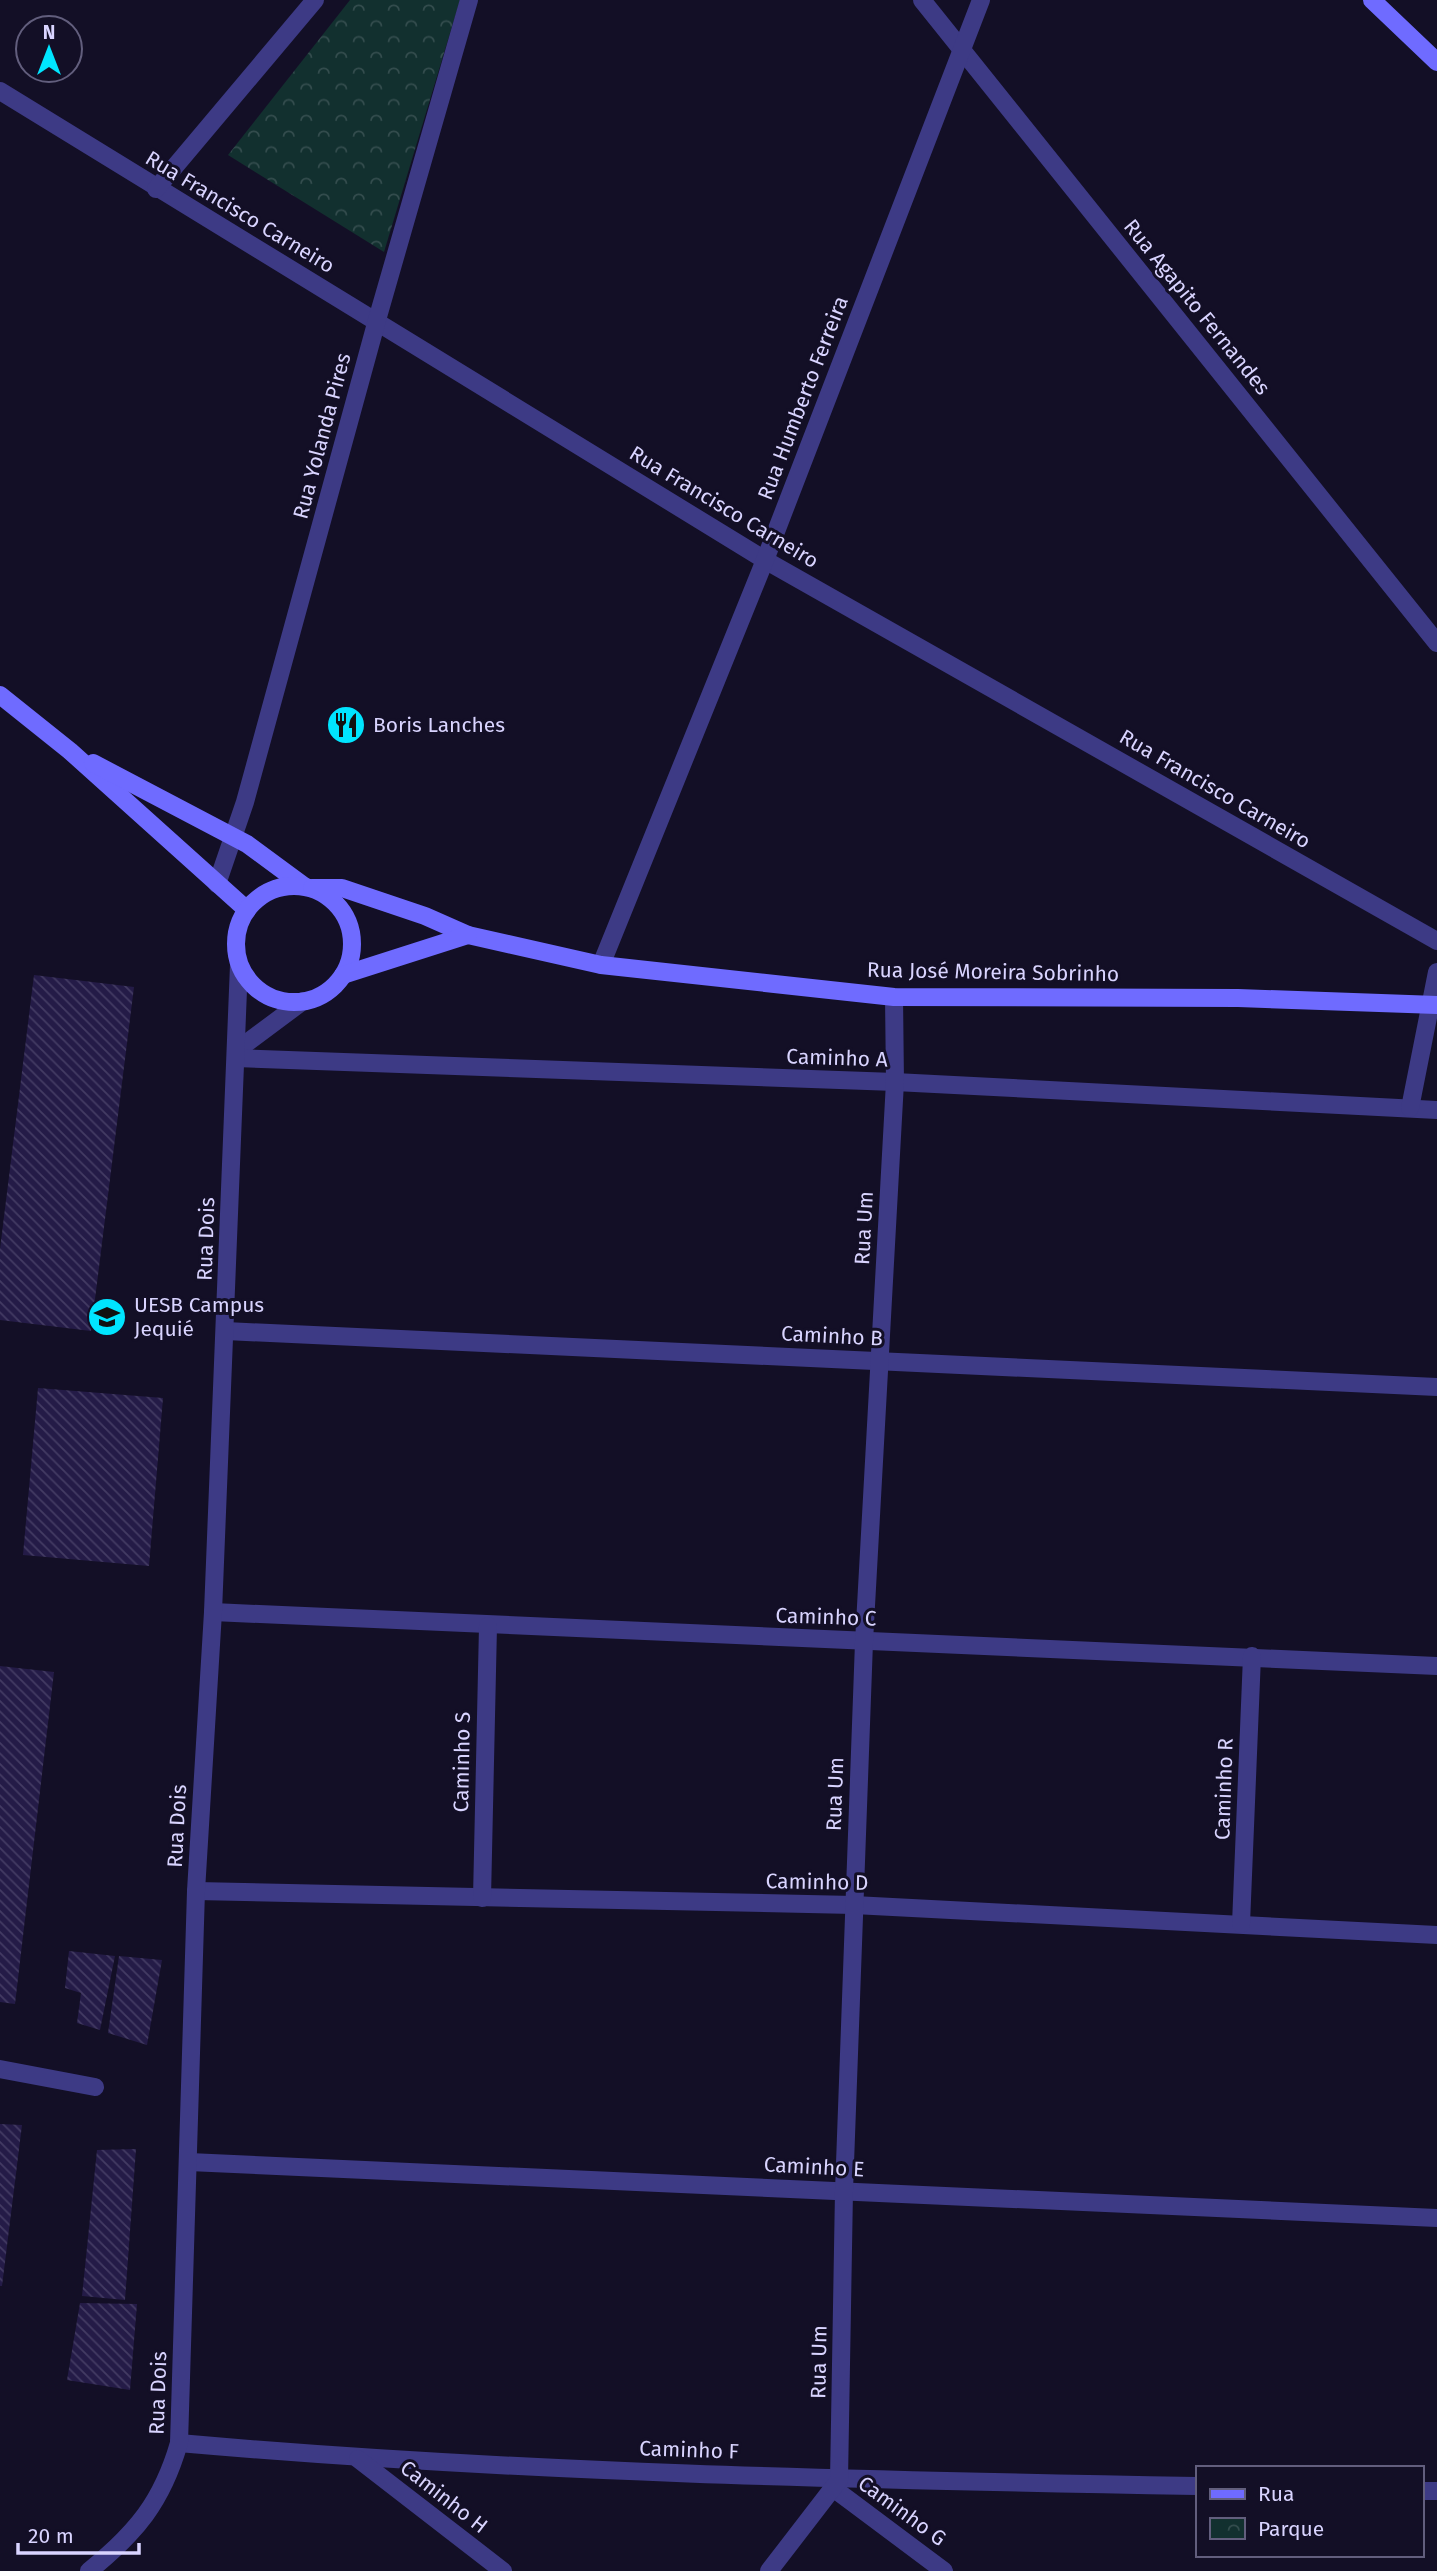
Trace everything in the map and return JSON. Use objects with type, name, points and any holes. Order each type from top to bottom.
[{"type":"street","points":[[156,189],[315,0]]},
{"type":"street","name":"Rua Yolanda Pires","points":[[217,884],[234,837],[469,0]]},
{"type":"street","name":"Rua Agapito Fernandes","points":[[922,0],[1437,643]]},
{"type":"street","name":"Rua Humberto Ferreira","points":[[601,965],[765,560],[981,0]]},
{"type":"street","points":[[1372,0],[1437,62]]},
{"type":"street","name":"Rua Francisco Carneiro","points":[[0,91],[765,560],[1437,942]]},
{"type":"street","points":[[0,695],[70,751],[247,910]]},
{"type":"street","points":[[70,751],[234,837],[308,887],[330,898],[345,914],[352,934],[351,956],[344,975]]},
{"type":"street","points":[[303,1001],[283,1001],[264,995],[249,982],[239,965],[235,941],[241,917],[264,893],[283,886],[308,887]]},
{"type":"street","name":"Rua José Moreira Sobrinho","points":[[308,887],[341,888],[468,935],[601,965],[894,997],[1238,998],[1433,1005]]},
{"type":"street","points":[[236,1055],[303,1001],[326,992],[344,975],[468,935]]},
{"type":"street","name":"Rua Dois","points":[[89,2571],[147,2516],[161,2494],[179,2443],[190,2162],[196,1891],[213,1612],[239,965]]},
{"type":"street","points":[[1410,1108],[1433,1005],[1437,972]]},
{"type":"street","name":"Rua Um","points":[[836,2484],[853,1905],[864,1642],[895,1082],[894,997]]},
{"type":"street","name":"Caminho A","points":[[236,1055],[895,1082],[1437,1110]]},
{"type":"street","name":"Caminho B","points":[[226,1331],[1437,1387]]},
{"type":"street","name":"Caminho C","points":[[213,1612],[1437,1666]]},
{"type":"street","name":"Caminho S","points":[[482,1898],[488,1626]]},
{"type":"street","name":"Caminho R","points":[[1241,1924],[1252,1656]]},
{"type":"street","name":"Caminho D","points":[[196,1891],[853,1905],[1437,1935]]},
{"type":"street","points":[[0,2069],[95,2087]]},
{"type":"street","name":"Caminho E","points":[[190,2162],[1437,2218]]},
{"type":"street","name":"Caminho F","points":[[179,2443],[358,2459],[836,2484],[1196,2486]]},
{"type":"street","name":"Caminho H","points":[[358,2459],[503,2571]]},
{"type":"street","points":[[769,2571],[836,2484]]},
{"type":"street","name":"Caminho G","points":[[836,2484],[944,2571]]},
{"type":"green space","points":[[350,0],[460,0],[384,252],[228,155]]},
{"type":"building","points":[[34,975],[134,987],[91,1331],[0,1320],[0,1249]]},
{"type":"building","points":[[38,1388],[163,1398],[149,1566],[23,1555]]},
{"type":"building","points":[[0,1666],[54,1672],[15,2004],[0,2002]]},
{"type":"building","points":[[69,1951],[115,1956],[100,2030],[77,2023],[81,1993],[65,1988]]},
{"type":"building","points":[[119,1956],[162,1960],[147,2045],[108,2033]]},
{"type":"building","points":[[0,2124],[22,2125],[2,2286],[0,2286]]},
{"type":"building","points":[[136,2149],[125,2300],[82,2296],[97,2150]]},
{"type":"building","points":[[80,2303],[137,2304],[130,2390],[67,2380]]},
{"type":"place","name":"Boris Lanches","points":[[346,725]]},
{"type":"place","name":"UESB Campus Jequié","points":[[107,1317]]}]
